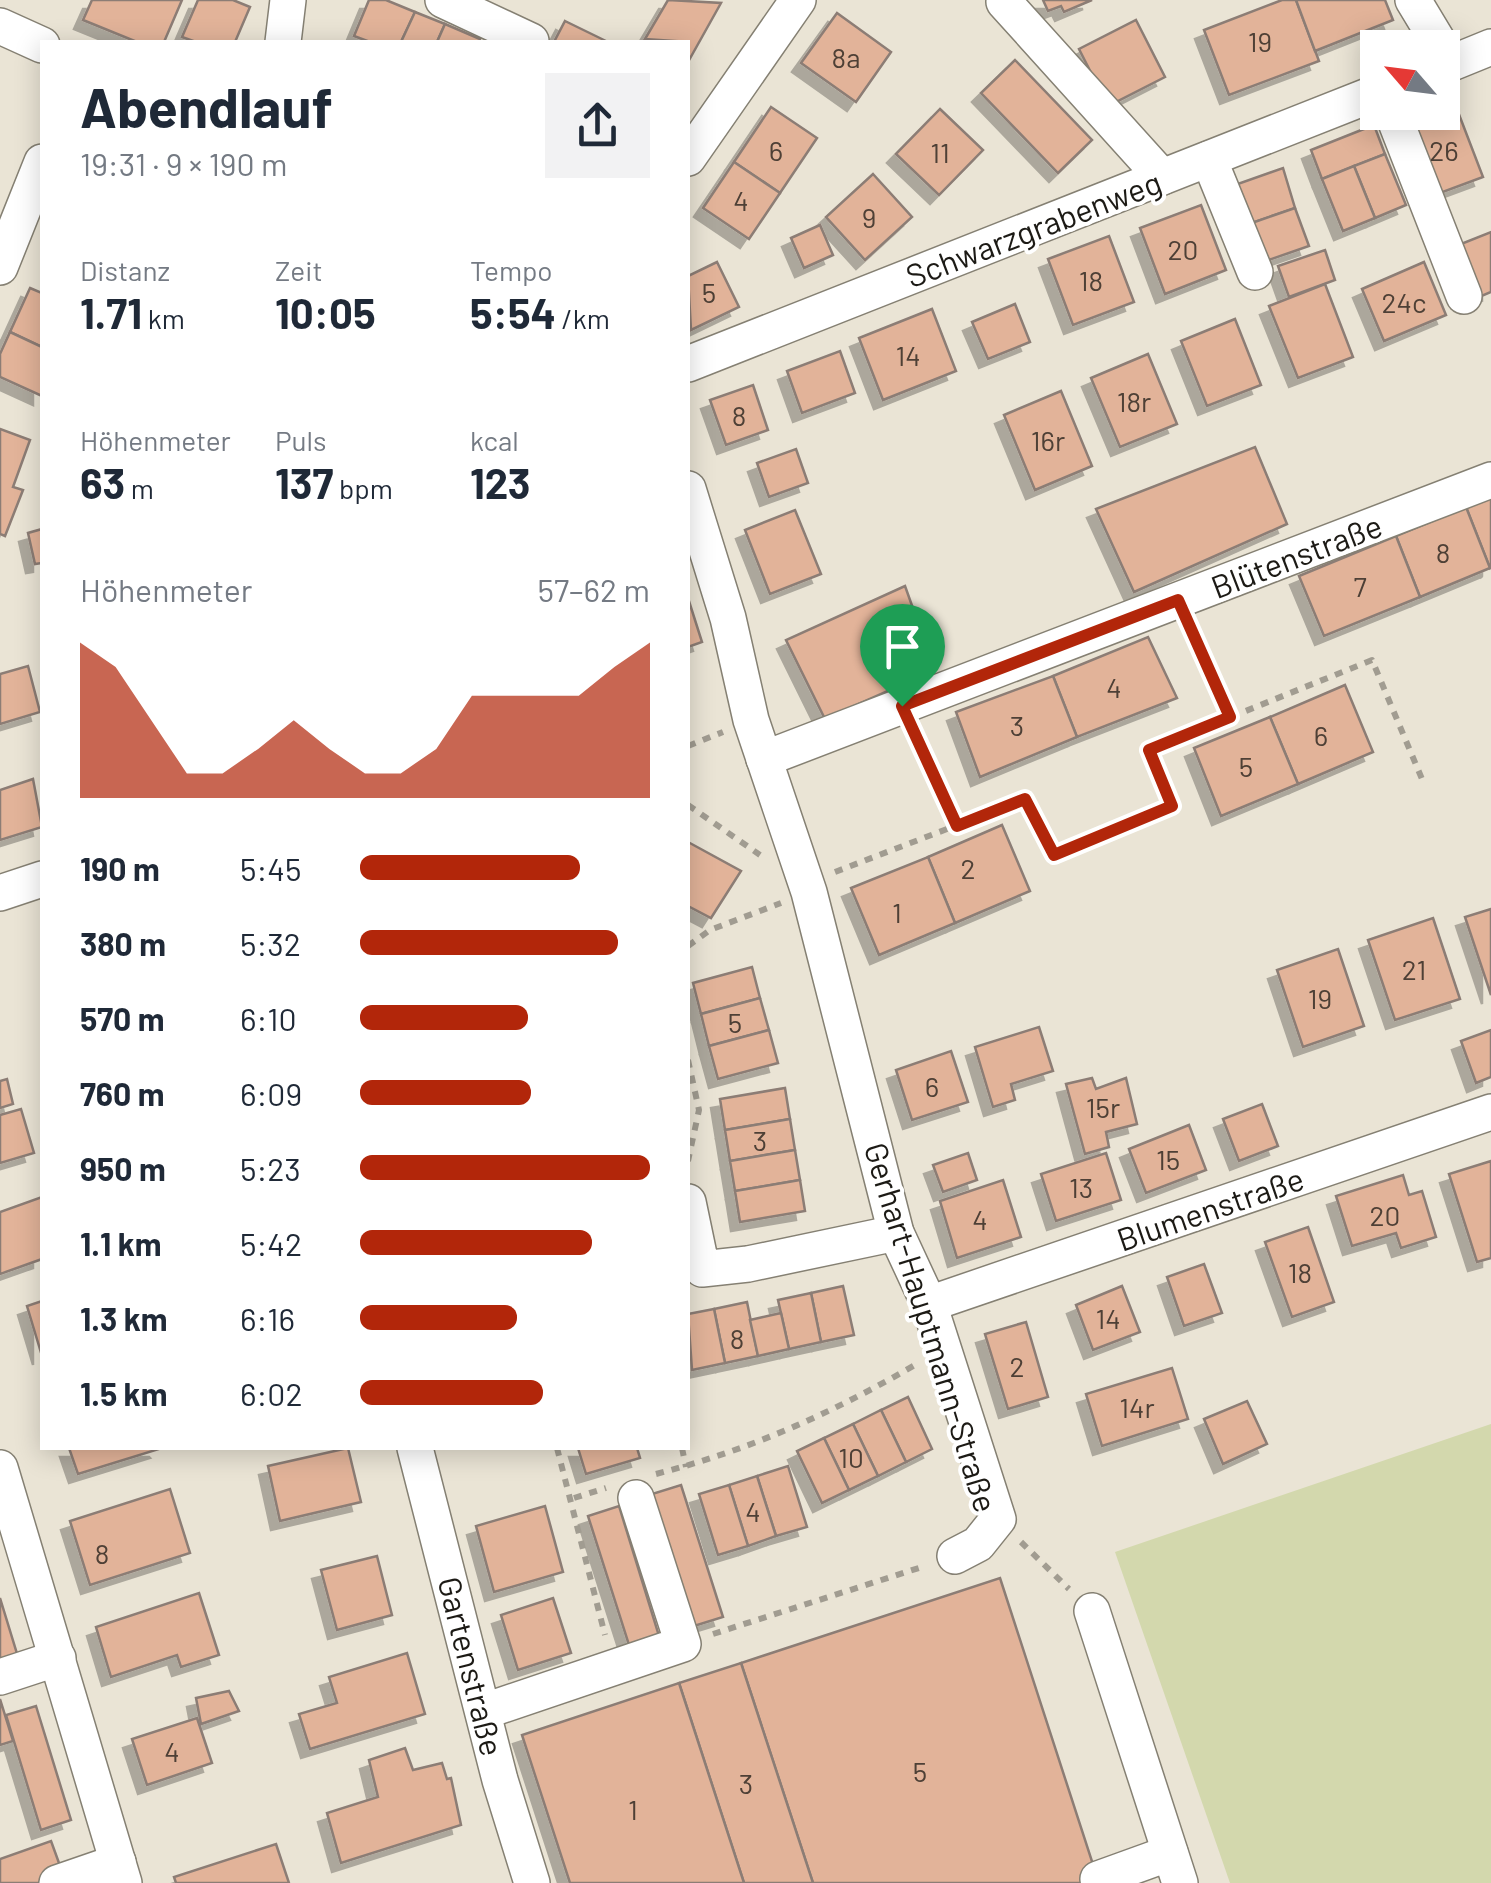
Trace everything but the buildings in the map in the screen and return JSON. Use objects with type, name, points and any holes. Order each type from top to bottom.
[{"type":"street","points":[[283,40],[288,0]]},
{"type":"street","points":[[443,0],[529,40]]},
{"type":"street","points":[[690,155],[798,0]]},
{"type":"street","points":[[1413,0],[1429,30]]},
{"type":"street","points":[[1004,2],[1162,177]]},
{"type":"street","points":[[0,26],[40,45]]},
{"type":"street","points":[[1460,54],[1491,47]]},
{"type":"street","name":"Schwarzgrabenweg","points":[[690,363],[1360,99]]},
{"type":"street","points":[[1399,130],[1464,296]]},
{"type":"street","points":[[1209,158],[1255,272]]},
{"type":"street","points":[[0,267],[40,167]]},
{"type":"street","name":"Blütenstraße","points":[[764,758],[1491,480]]},
{"type":"street","name":"Gerhart-Hauptmann-Straße","points":[[690,495],[728,618],[764,758],[807,888],[896,1232],[929,1304],[998,1519],[978,1544],[955,1556]]},
{"type":"street","points":[[0,894],[40,880]]},
{"type":"street","name":"Blumenstraße","points":[[929,1304],[1491,1112]]},
{"type":"street","points":[[690,1221],[695,1269],[748,1264],[896,1232]]},
{"type":"street","name":"Gartenstraße","points":[[416,1450],[532,1883]]},
{"type":"street","points":[[0,1471],[121,1872],[58,1883]]},
{"type":"street","points":[[485,1710],[683,1644],[632,1487]]},
{"type":"street","points":[[1092,1611],[1175,1868],[1098,1879]]},
{"type":"street","points":[[0,1677],[58,1658]]},
{"type":"path","points":[[1178,600],[1230,717]]},
{"type":"path","points":[[690,945],[710,930],[1025,799],[1054,855],[1172,806],[1149,750],[1372,660],[1422,779]]},
{"type":"path","points":[[902,706],[957,826]]},
{"type":"path","points":[[690,805],[807,888]]},
{"type":"path","points":[[690,1069],[699,1110],[690,1152]]},
{"type":"path","points":[[574,1498],[632,1487],[774,1438],[836,1411],[942,1349]]},
{"type":"path","points":[[559,1450],[574,1498],[614,1667]]},
{"type":"path","points":[[682,1450],[686,1467]]},
{"type":"path","points":[[998,1519],[1092,1611]]},
{"type":"path","name":"Gerhart-Hauptmann-Straße","points":[[683,1644],[955,1556]]},
{"type":"green space","points":[[1491,1424],[1491,1883],[1230,1883],[1115,1552]]},
{"type":"route","points":[[1178,600],[1230,717],[1149,750],[1172,806],[1054,855],[1025,799],[957,826],[902,706],[1178,600]]}]
